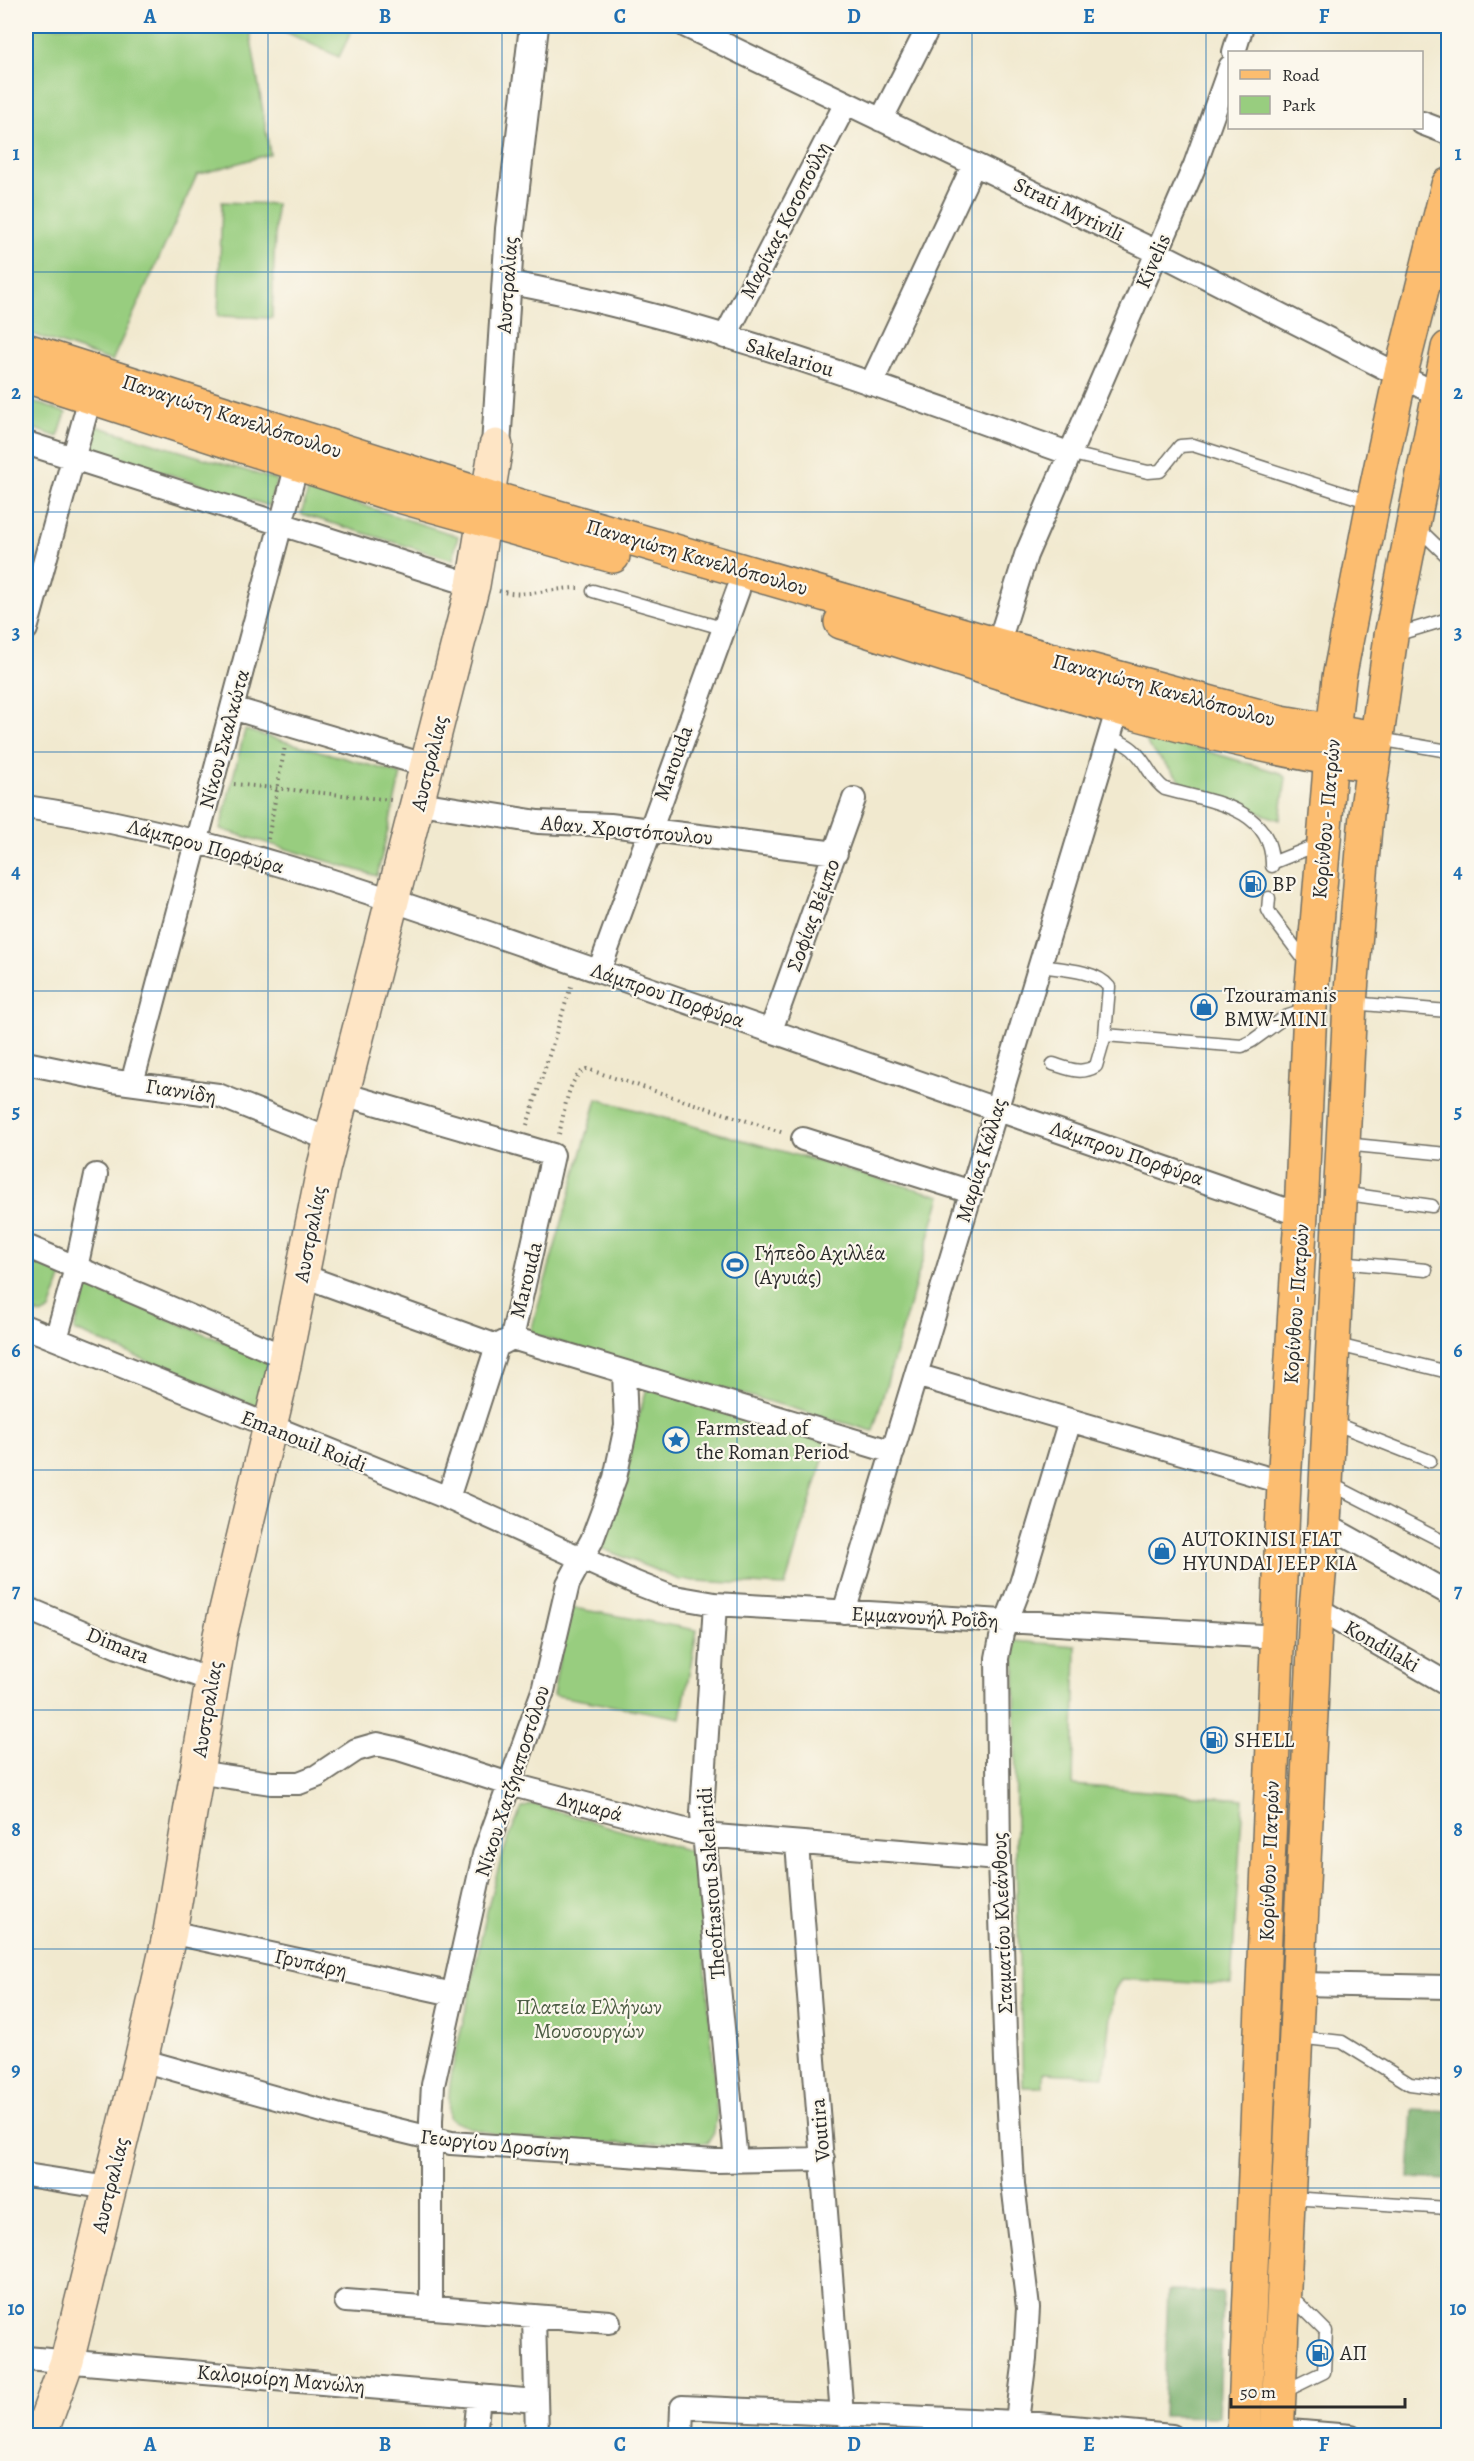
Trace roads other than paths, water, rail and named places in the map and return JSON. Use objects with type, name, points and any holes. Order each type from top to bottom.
[{"type":"main road","name":"Κορίνθου - Πατρών","points":[[1244,2436],[1284,1483],[1301,1215],[1310,1008],[1331,745],[1339,678],[1372,503],[1400,377],[1449,185]]},
{"type":"main road","name":"Κορίνθου - Πατρών","points":[[1277,2433],[1298,2037],[1316,1608],[1324,1524],[1350,1003],[1373,752],[1391,636],[1413,522],[1443,398],[1449,348]]},
{"type":"main road","name":"Παναγιώτη Κανελλόπουλου","points":[[26,350],[487,509],[738,590],[1114,722],[1224,737],[1331,745],[1373,752]]},
{"type":"main road","name":"Παναγιώτη Κανελλόπουλου","points":[[26,376],[297,464],[487,509],[998,645],[1230,710],[1331,745]]},
{"type":"main road","name":"Αυστραλίας","points":[[40,2436],[67,2361],[141,2060],[170,1932],[211,1680],[270,1427],[331,1140],[473,585],[496,446]]},
{"type":"street","name":"Αυστραλίας","points":[[496,446],[506,282],[534,26]]},
{"type":"street","name":"Strati Myrivili","points":[[686,26],[1157,252],[1443,398]]},
{"type":"street","points":[[881,120],[929,26]]},
{"type":"street","points":[[1234,51],[1242,26]]},
{"type":"street","name":"Kivelis","points":[[998,645],[1026,555],[1068,453],[1195,165],[1228,73]]},
{"type":"street","name":"Μαρίκας Κοτοπούλη","points":[[725,337],[846,103]]},
{"type":"street","points":[[1423,123],[1449,133]]},
{"type":"street","points":[[871,384],[974,164]]},
{"type":"street","name":"Sakelariou","points":[[506,282],[633,311],[725,337],[871,384],[1068,453]]},
{"type":"street","points":[[26,629],[90,398]]},
{"type":"street","points":[[26,443],[473,585]]},
{"type":"street","name":"Νίκου Σκαλκώτα","points":[[132,1083],[297,464]]},
{"type":"street","name":"Marouda","points":[[588,967],[649,829],[738,590]]},
{"type":"street","points":[[232,708],[428,766]]},
{"type":"street","name":"Μαρίας Κάλλας","points":[[844,1612],[1114,722]]},
{"type":"street","name":"Σοφίας Βέμπο","points":[[771,1030],[854,799]]},
{"type":"street","name":"Αθαν. Χριστόπουλου","points":[[419,803],[538,822],[649,829],[836,853]]},
{"type":"street","name":"Λάμπρου Πορφύρα","points":[[26,807],[135,825],[197,840],[394,900],[996,1107],[1301,1215]]},
{"type":"street","name":"Γιαννίδη","points":[[26,1063],[132,1083],[218,1095],[331,1140]]},
{"type":"street","name":"Marouda","points":[[343,1094],[554,1155],[505,1342],[448,1498]]},
{"type":"street","points":[[803,1139],[971,1192]]},
{"type":"street","points":[[56,1340],[76,1268],[96,1175]]},
{"type":"street","points":[[26,1246],[285,1357]]},
{"type":"street","points":[[301,1275],[505,1342],[624,1372],[893,1452]]},
{"type":"street","name":"Emanouil Roidi","points":[[26,1327],[448,1498],[581,1557]]},
{"type":"street","name":"Νίκου Χατζηαποστόλου","points":[[431,2308],[430,2139],[434,2085],[484,1854],[543,1691],[568,1584],[597,1528],[620,1455],[627,1413],[624,1372]]},
{"type":"street","points":[[916,1376],[1284,1483]]},
{"type":"street","name":"Σταματίου Κλεάνθους","points":[[1016,2429],[1022,2390],[1028,2308],[1012,2159],[999,1859],[996,1683],[999,1643],[1021,1584],[1070,1420]]},
{"type":"street","points":[[1324,1524],[1449,1593]]},
{"type":"street","name":"Εμμανουήλ Ροΐδη","points":[[581,1557],[669,1596],[715,1604],[1278,1637]]},
{"type":"street","name":"Theofrastou Sakelaridi","points":[[715,1604],[703,1784],[704,1835],[736,2161]]},
{"type":"street","name":"Dimara","points":[[26,1608],[118,1647],[211,1680]]},
{"type":"street","name":"Kondilaki","points":[[1316,1608],[1449,1684]]},
{"type":"street","name":"Δημαρά","points":[[196,1772],[271,1783],[299,1783],[317,1776],[356,1750],[377,1744],[509,1784],[704,1835],[999,1859]]},
{"type":"street","name":"Voutira","points":[[797,1844],[842,2415]]},
{"type":"street","name":"Γρυπάρη","points":[[170,1932],[453,1994]]},
{"type":"street","points":[[1300,1984],[1449,1987]]},
{"type":"street","name":"Γεωργίου Δροσίνη","points":[[141,2060],[430,2139],[474,2145],[591,2154],[736,2161],[823,2159]]},
{"type":"street","points":[[26,2175],[109,2188]]},
{"type":"street","points":[[346,2301],[609,2322]]},
{"type":"street","points":[[534,2316],[537,2436]]},
{"type":"street","name":"Καλομοίρη Μανώλη","points":[[26,2358],[536,2401]]},
{"type":"street","points":[[475,2436],[479,2396]]},
{"type":"street","points":[[681,2436],[682,2407],[842,2415],[1016,2429],[1172,2436]]},
{"type":"street","points":[[1277,2433],[1351,2436]]},
{"type":"lane","points":[[1068,453],[1148,472],[1160,471],[1180,446],[1192,445],[1372,503]]},
{"type":"lane","points":[[1413,522],[1449,557]]},
{"type":"lane","points":[[593,591],[722,628]]},
{"type":"lane","points":[[1391,636],[1449,619]]},
{"type":"lane","points":[[1114,722],[1128,745],[1164,789],[1228,807],[1257,823],[1270,843],[1272,864],[1323,843]]},
{"type":"lane","points":[[1373,752],[1400,745],[1449,751]]},
{"type":"lane","points":[[1269,898],[1268,910],[1272,917],[1313,972]]},
{"type":"lane","points":[[1040,966],[1104,980],[1109,987],[1105,1035],[1096,1066],[1088,1071],[1077,1072],[1053,1064]]},
{"type":"lane","points":[[1350,1003],[1449,1011]]},
{"type":"lane","points":[[1105,1035],[1242,1046],[1285,1017],[1310,1008]]},
{"type":"lane","points":[[1343,1144],[1447,1154]]},
{"type":"lane","points":[[1340,1193],[1432,1206]]},
{"type":"lane","points":[[1338,1262],[1426,1270]]},
{"type":"lane","points":[[1333,1344],[1449,1372]]},
{"type":"lane","points":[[1328,1421],[1430,1461]]},
{"type":"lane","points":[[1325,1481],[1449,1544]]},
{"type":"lane","points":[[1298,2037],[1342,2042],[1410,2084],[1449,2089]]},
{"type":"lane","points":[[1289,2198],[1449,2208]]},
{"type":"lane","points":[[1279,2394],[1324,2372],[1326,2331],[1284,2289]]},
{"type":"place","name":"BP","points":[[1253,884]]},
{"type":"place","name":"Tzouramanis BMW-MINI","points":[[1204,1007]]},
{"type":"place","name":"Γήπεδο Αχιλλέα (Αγυιάς)","points":[[735,1265]]},
{"type":"place","name":"Farmstead of the Roman Period","points":[[676,1440]]},
{"type":"place","name":"AUTOKINISI FIAT HYUNDAI JEEP KIA","points":[[1162,1551]]},
{"type":"place","name":"SHELL","points":[[1214,1740]]},
{"type":"place","name":"ΑΠ","points":[[1320,2353]]},
{"type":"park label","name":"Πλατεία Ελλήνων Μουσουργών","points":[[589,2019]]}]
